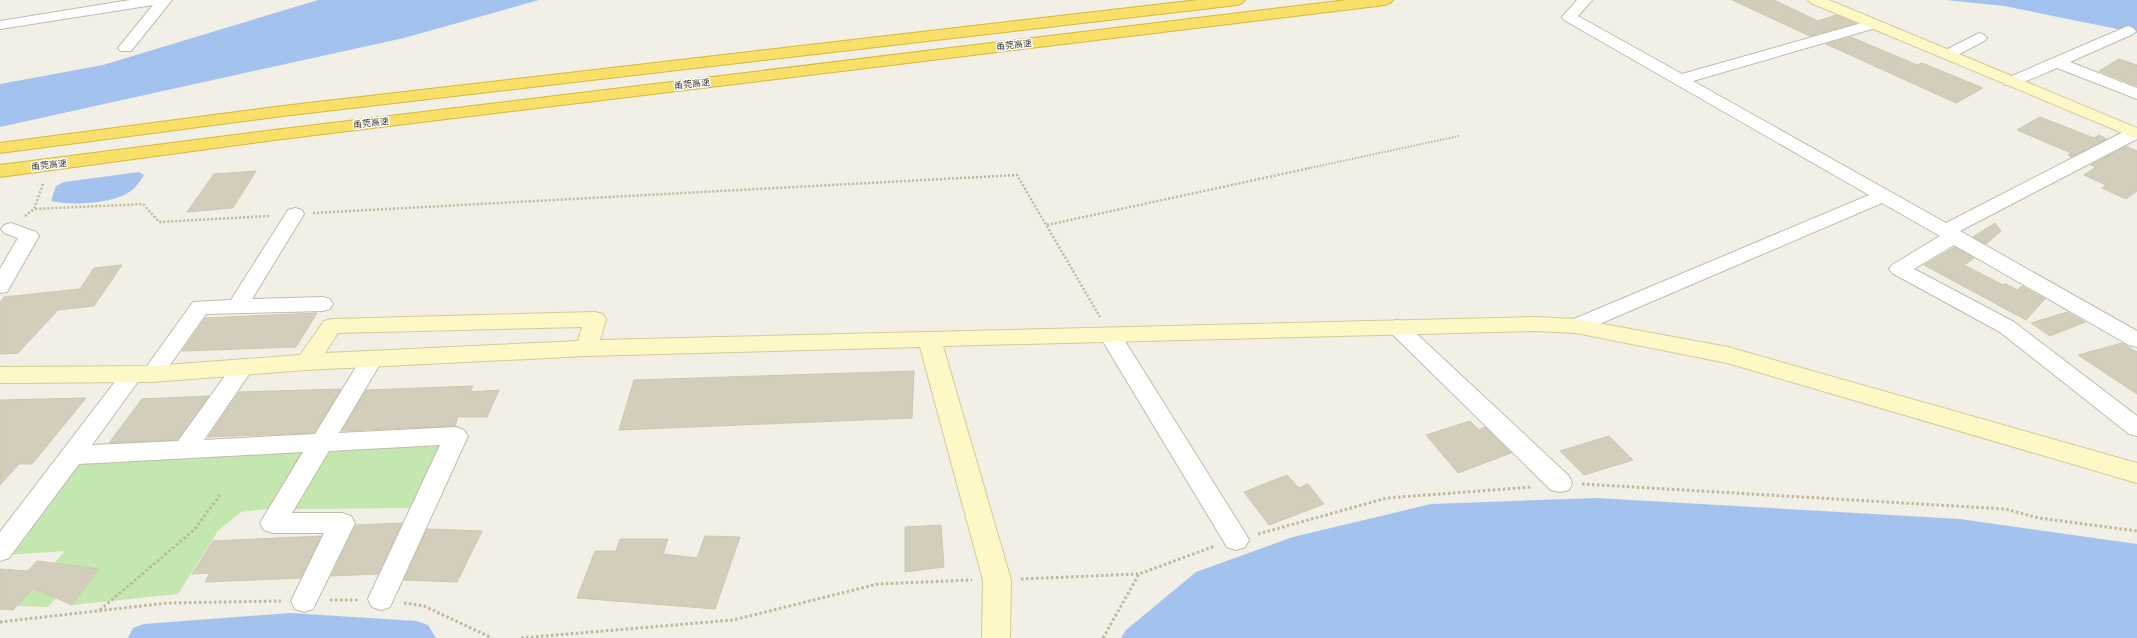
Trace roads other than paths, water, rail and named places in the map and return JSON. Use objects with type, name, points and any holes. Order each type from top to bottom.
[{"type":"highway","name":"甬莞高速","points":[[0,148],[283,111],[1238,0]]},
{"type":"highway","name":"甬莞高速","points":[[0,171],[274,135],[1385,0]]},
{"type":"street","points":[[0,25],[157,0]]},
{"type":"street","points":[[126,48],[166,0]]},
{"type":"street","points":[[1585,0],[1569,17],[2137,340]]},
{"type":"street","points":[[1816,0],[2136,134]]},
{"type":"street","points":[[1679,80],[1874,24]]},
{"type":"street","points":[[2011,82],[2128,31]]},
{"type":"street","points":[[1947,55],[1979,38]]},
{"type":"street","points":[[2056,62],[2137,94]]},
{"type":"street","points":[[2136,134],[1950,234],[1899,269],[2007,327],[2137,428]]},
{"type":"street","points":[[1576,326],[1883,196]]},
{"type":"street","points":[[237,306],[295,214]]},
{"type":"street","points":[[0,287],[29,236],[10,229]]},
{"type":"street","points":[[0,551],[72,455],[200,307],[322,304]]},
{"type":"street","points":[[307,362],[332,326],[594,319],[587,348]]},
{"type":"street","points":[[0,375],[142,374],[307,362],[587,348],[1397,326],[1535,324],[1576,326],[1728,355],[2137,472]]},
{"type":"street","points":[[1397,326],[1560,483]]},
{"type":"street","points":[[1110,334],[1236,540]]},
{"type":"street","points":[[929,338],[997,580],[996,638]]},
{"type":"street","points":[[304,601],[342,523],[273,522],[372,359]]},
{"type":"street","points":[[184,450],[243,367]]},
{"type":"street","points":[[72,455],[456,436],[381,599]]},
{"type":"water","points":[[318,0],[539,0],[404,38],[0,127],[0,84],[103,65]]},
{"type":"water","points":[[1946,0],[2137,0],[2137,33],[2004,6]]},
{"type":"water","points":[[139,172],[144,175],[136,187],[125,195],[93,203],[60,203],[51,201],[56,186],[64,182]]},
{"type":"water","points":[[1596,498],[1960,519],[2137,544],[2137,638],[1121,638],[1126,630],[1196,572],[1293,537],[1431,504]]},
{"type":"waterway","points":[[144,638],[290,626],[417,635],[420,638]]}]
